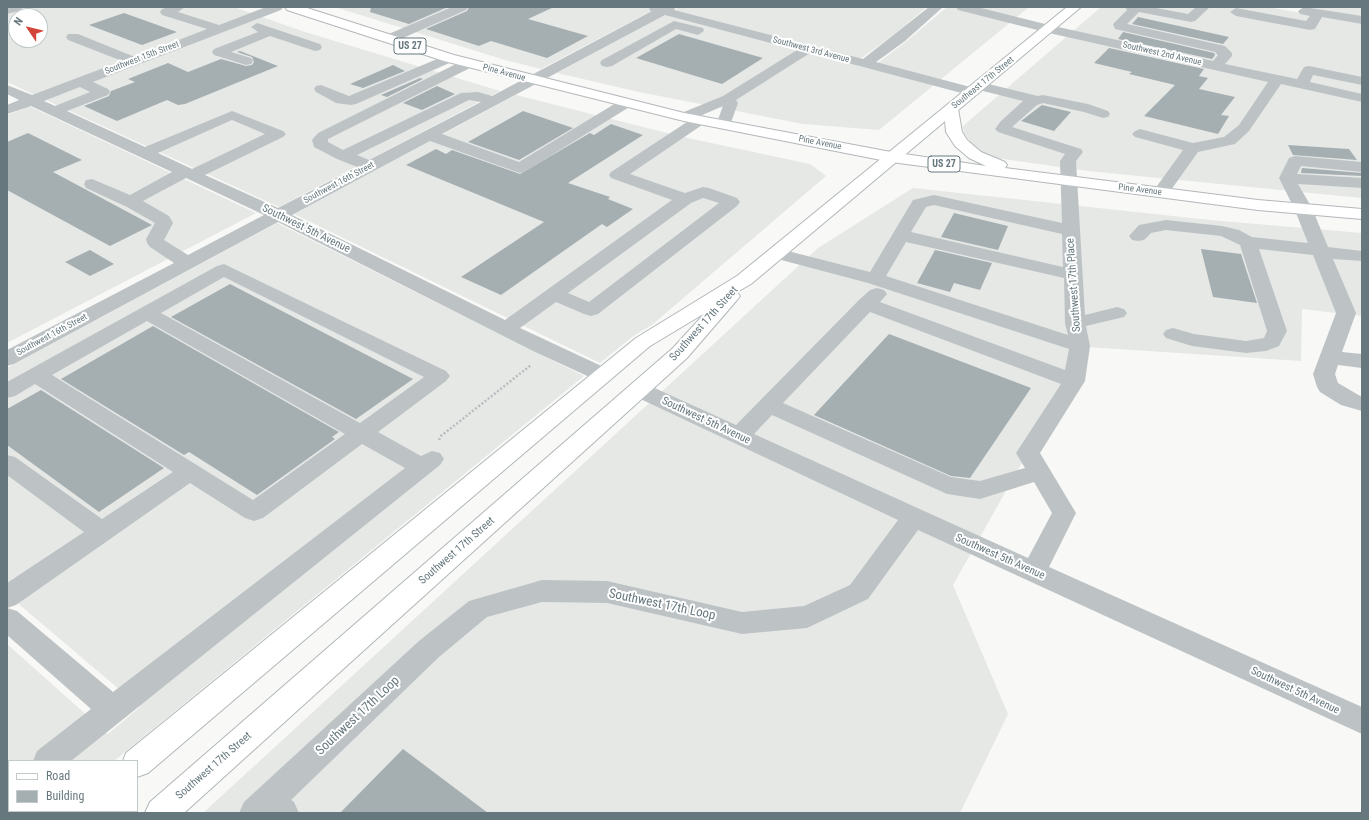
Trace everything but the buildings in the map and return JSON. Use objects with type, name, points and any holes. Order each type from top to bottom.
[{"type":"main road","name":"Pine Avenue","points":[[291,7],[469,64],[626,104],[724,125],[891,157],[1069,182],[1362,214]]},
{"type":"main road","name":"Southeast 17th Street","points":[[891,157],[1075,7]]},
{"type":"main road","points":[[951,109],[954,132],[962,143],[975,155],[1026,176]]},
{"type":"main road","name":"Southwest 17th Street","points":[[160,813],[640,390],[680,353],[744,280],[891,157]]},
{"type":"main road","name":"Southwest 17th Street","points":[[138,762],[643,342],[744,280]]},
{"type":"street","points":[[7,10],[17,7]]},
{"type":"street","points":[[179,7],[166,12],[218,29]]},
{"type":"street","name":"Southwest 15th Street","points":[[7,110],[277,7]]},
{"type":"street","points":[[389,39],[462,7]]},
{"type":"street","name":"Southwest 3rd Avenue","points":[[649,7],[667,9],[865,64],[976,89],[1038,100],[1043,99],[1062,101],[1104,114]]},
{"type":"street","points":[[865,64],[900,38],[937,7]]},
{"type":"street","name":"Southwest 2nd Avenue","points":[[962,7],[985,10],[1049,28],[1362,98]]},
{"type":"street","points":[[1204,7],[1191,18],[1134,8],[1119,24],[1120,26],[1220,49],[1225,53],[1225,56],[1216,66]]},
{"type":"street","name":"Southwest 16th Street","points":[[7,359],[667,9]]},
{"type":"street","points":[[1294,9],[1362,20]]},
{"type":"street","points":[[1236,12],[1310,32],[1318,13]]},
{"type":"street","points":[[240,21],[315,46]]},
{"type":"street","points":[[607,63],[674,25],[793,57]]},
{"type":"street","points":[[246,61],[219,52],[271,32]]},
{"type":"street","points":[[73,37],[134,61]]},
{"type":"street","points":[[684,199],[617,174],[692,118],[728,99],[807,48]]},
{"type":"street","points":[[120,67],[146,67],[152,65],[158,62],[162,51]]},
{"type":"street","points":[[322,89],[327,94],[341,100],[351,102],[449,58]]},
{"type":"street","points":[[370,166],[330,150],[320,144],[320,140],[323,136],[469,64]]},
{"type":"street","points":[[1301,85],[1309,70],[1316,67],[1362,81]]},
{"type":"street","points":[[1140,134],[1193,148],[1229,141],[1244,128],[1277,79]]},
{"type":"street","points":[[54,111],[103,92],[80,82]]},
{"type":"street","name":"Southwest 5th Avenue","points":[[7,89],[278,215],[506,329],[603,375]]},
{"type":"street","points":[[343,156],[466,96],[478,96],[493,101]]},
{"type":"street","points":[[724,125],[731,103],[728,99]]},
{"type":"street","name":"Southwest 17th Place","points":[[1034,572],[1064,513],[1028,453],[1074,381],[1080,346],[1075,323],[1068,161],[1075,152],[1004,129],[1006,124],[1032,101],[1038,100]]},
{"type":"street","points":[[428,135],[520,168],[626,104]]},
{"type":"street","points":[[133,203],[136,198],[144,193],[278,134],[232,115],[146,153]]},
{"type":"street","points":[[1160,193],[1193,148]]},
{"type":"street","points":[[1287,178],[1295,161],[1362,167]]},
{"type":"street","points":[[1287,178],[1362,183]]},
{"type":"street","points":[[1287,178],[1303,208],[1346,313],[1324,374],[1328,387],[1349,400],[1362,404]]},
{"type":"street","points":[[92,184],[133,203],[163,220],[164,222],[155,239],[156,243],[187,263]]},
{"type":"street","points":[[506,329],[684,199],[703,192],[731,202],[591,310],[555,294]]},
{"type":"street","points":[[739,436],[770,406],[866,304],[881,281],[900,235],[919,204],[934,200],[1070,230]]},
{"type":"street","points":[[1138,236],[1145,229],[1166,225],[1222,231],[1233,234],[1248,242],[1362,256]]},
{"type":"street","points":[[900,235],[1073,275]]},
{"type":"street","points":[[1173,334],[1192,340],[1246,347],[1266,346],[1272,342],[1277,331],[1248,242]]},
{"type":"street","points":[[776,253],[881,281],[1080,346]]},
{"type":"street","points":[[7,391],[224,270],[438,376],[254,512],[36,375]]},
{"type":"street","points":[[866,304],[1074,381]]},
{"type":"street","points":[[49,760],[427,463],[362,433],[146,313]]},
{"type":"street","points":[[1075,323],[1117,313]]},
{"type":"street","points":[[1330,357],[1362,361]]},
{"type":"street","name":"Southwest 5th Avenue","points":[[640,390],[1362,722]]},
{"type":"street","points":[[770,406],[947,485],[980,490],[1039,472]]},
{"type":"street","points":[[7,463],[102,532]]},
{"type":"street","points":[[7,597],[190,472]]},
{"type":"street","name":"Southwest 17th Loop","points":[[269,809],[429,650],[478,609],[542,591],[600,592],[742,623],[807,617],[859,592],[914,517]]},
{"type":"street","points":[[7,619],[113,710]]},
{"type":"path","points":[[427,463],[441,436],[550,350]]},
{"type":"shaded area","points":[[27,7],[234,7],[251,13],[35,95],[7,82],[7,13],[8,48],[48,48],[48,8],[24,8]]},
{"type":"shaded area","points":[[335,7],[659,7],[541,69],[505,60]]},
{"type":"shaded area","points":[[680,7],[927,7],[892,36],[853,64],[870,69],[908,40],[947,7],[1029,7],[879,130],[803,124],[639,92],[557,73]]},
{"type":"shaded area","points":[[1101,7],[1267,7],[1362,23],[1362,198],[1088,171],[996,158],[983,153],[971,143],[964,133],[963,126]]},
{"type":"shaded area","points":[[1296,7],[1362,7],[1362,17],[1308,9]]},
{"type":"shaded area","points":[[262,17],[305,32],[500,91],[279,207],[46,100]]},
{"type":"shaded area","points":[[516,95],[683,137],[810,164],[826,176],[653,324],[632,337],[600,363],[294,214]]},
{"type":"shaded area","points":[[29,106],[256,213],[7,343],[7,115]]},
{"type":"shaded area","points":[[913,188],[1210,220],[1362,233],[1362,316],[1302,309],[1301,361],[1087,347],[953,585],[1008,714],[960,813],[203,813],[818,248]]},
{"type":"shaded area","points":[[277,223],[584,376],[115,760],[8,760],[8,812],[52,812],[7,813],[7,644],[108,734],[140,707],[7,594],[7,368]]}]
